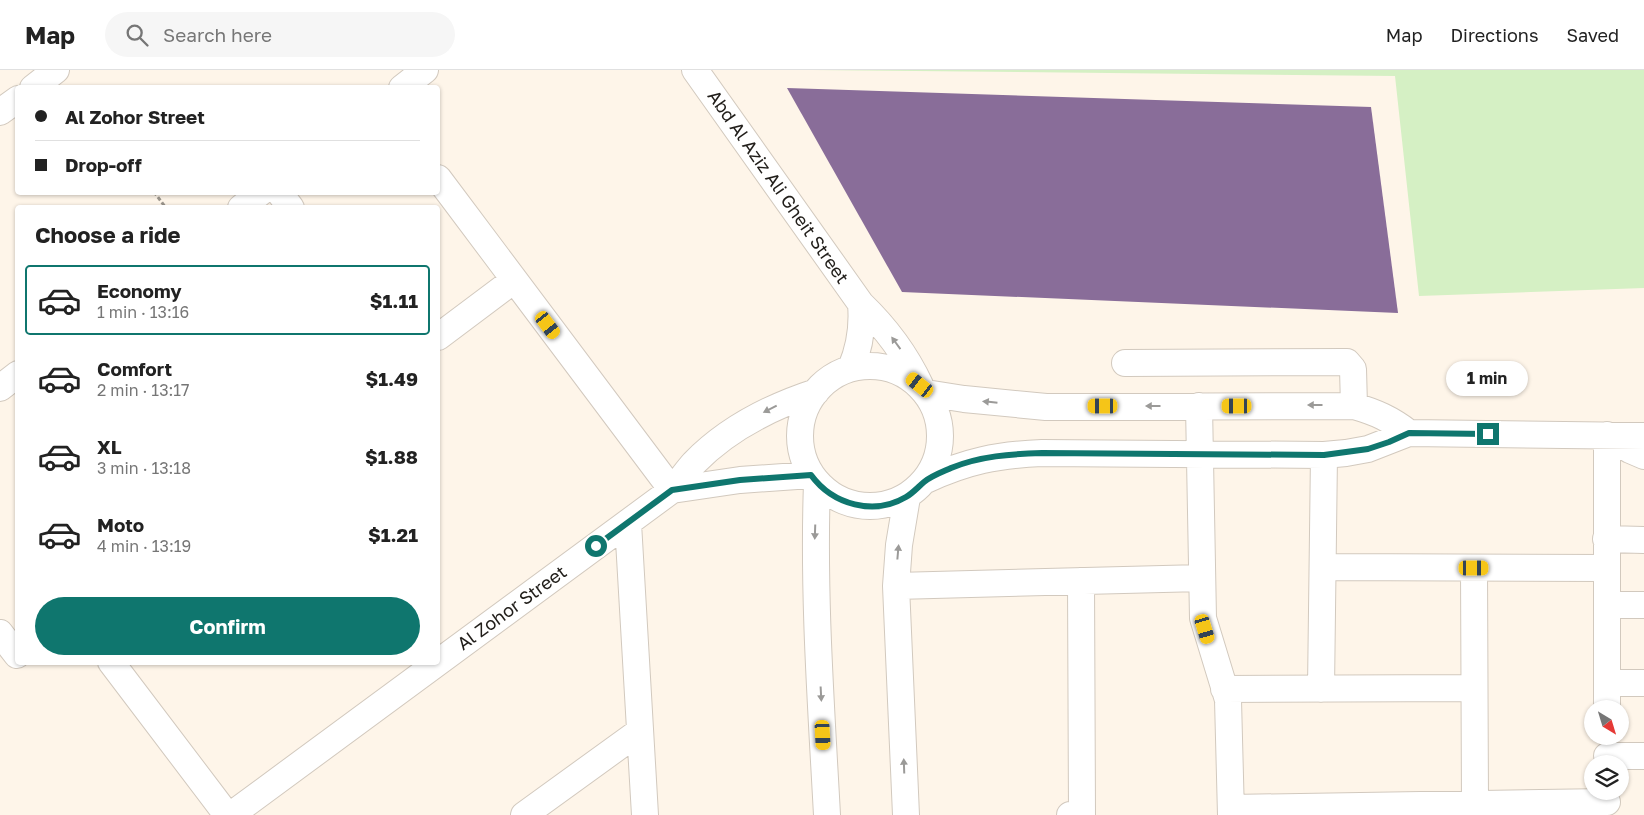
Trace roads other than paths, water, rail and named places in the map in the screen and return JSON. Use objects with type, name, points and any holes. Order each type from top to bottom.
[{"type":"street","points":[[37,85],[56,70]]},
{"type":"street","points":[[406,85],[425,70]]},
{"type":"street","name":"Abd Al Aziz Ali Gheit Street","points":[[695,70],[861,304],[889,333],[923,389]]},
{"type":"street","points":[[0,112],[15,101]]},
{"type":"street","points":[[440,181],[672,490]]},
{"type":"street","points":[[245,205],[257,195]]},
{"type":"street","points":[[440,336],[514,280]]},
{"type":"street","points":[[851,368],[861,337],[861,304]]},
{"type":"street","points":[[1125,363],[1347,362],[1353,369],[1354,406]]},
{"type":"street","points":[[906,815],[896,586],[900,537],[917,488],[936,464],[940,446],[941,427],[936,409],[923,389],[905,374],[888,368],[869,366],[851,368],[826,382],[816,392],[805,411],[800,433],[801,448],[804,462],[814,479],[832,496],[850,504],[869,507],[889,504],[917,488],[952,468],[982,459],[1012,454],[1324,455],[1368,449],[1409,433],[1644,436]]},
{"type":"street","points":[[0,388],[15,376]]},
{"type":"street","points":[[923,389],[964,399],[1046,407],[1354,406],[1393,420],[1409,433]]},
{"type":"street","name":"Al Zohor Street","points":[[440,661],[672,490],[695,463],[720,439],[749,420],[780,404],[816,392]]},
{"type":"street","points":[[1199,406],[1204,624],[1229,711],[1231,812],[1375,810],[1476,804],[1607,803]]},
{"type":"street","points":[[1607,435],[1630,450],[1644,456]]},
{"type":"street","points":[[1607,435],[1607,700]]},
{"type":"street","points":[[1321,689],[1324,455]]},
{"type":"street","points":[[814,479],[816,596],[827,815]]},
{"type":"street","name":"Al Zohor Street","points":[[672,490],[740,480],[814,479]]},
{"type":"street","points":[[628,523],[645,815]]},
{"type":"street","points":[[1606,539],[1644,540]]},
{"type":"street","points":[[1323,567],[1607,568]]},
{"type":"street","points":[[1474,568],[1476,804]]},
{"type":"street","points":[[896,586],[1202,578]]},
{"type":"street","points":[[1070,815],[1082,815],[1081,581]]},
{"type":"street","points":[[1607,605],[1644,605]]},
{"type":"street","points":[[0,633],[11,659]]},
{"type":"street","points":[[113,665],[227,815]]},
{"type":"street","name":"Al Zohor Street","points":[[231,815],[435,665]]},
{"type":"street","points":[[1607,683],[1644,684]]},
{"type":"street","points":[[1224,689],[1474,688]]},
{"type":"street","points":[[524,815],[640,731]]},
{"type":"street","points":[[1607,752],[1644,756]]}]
